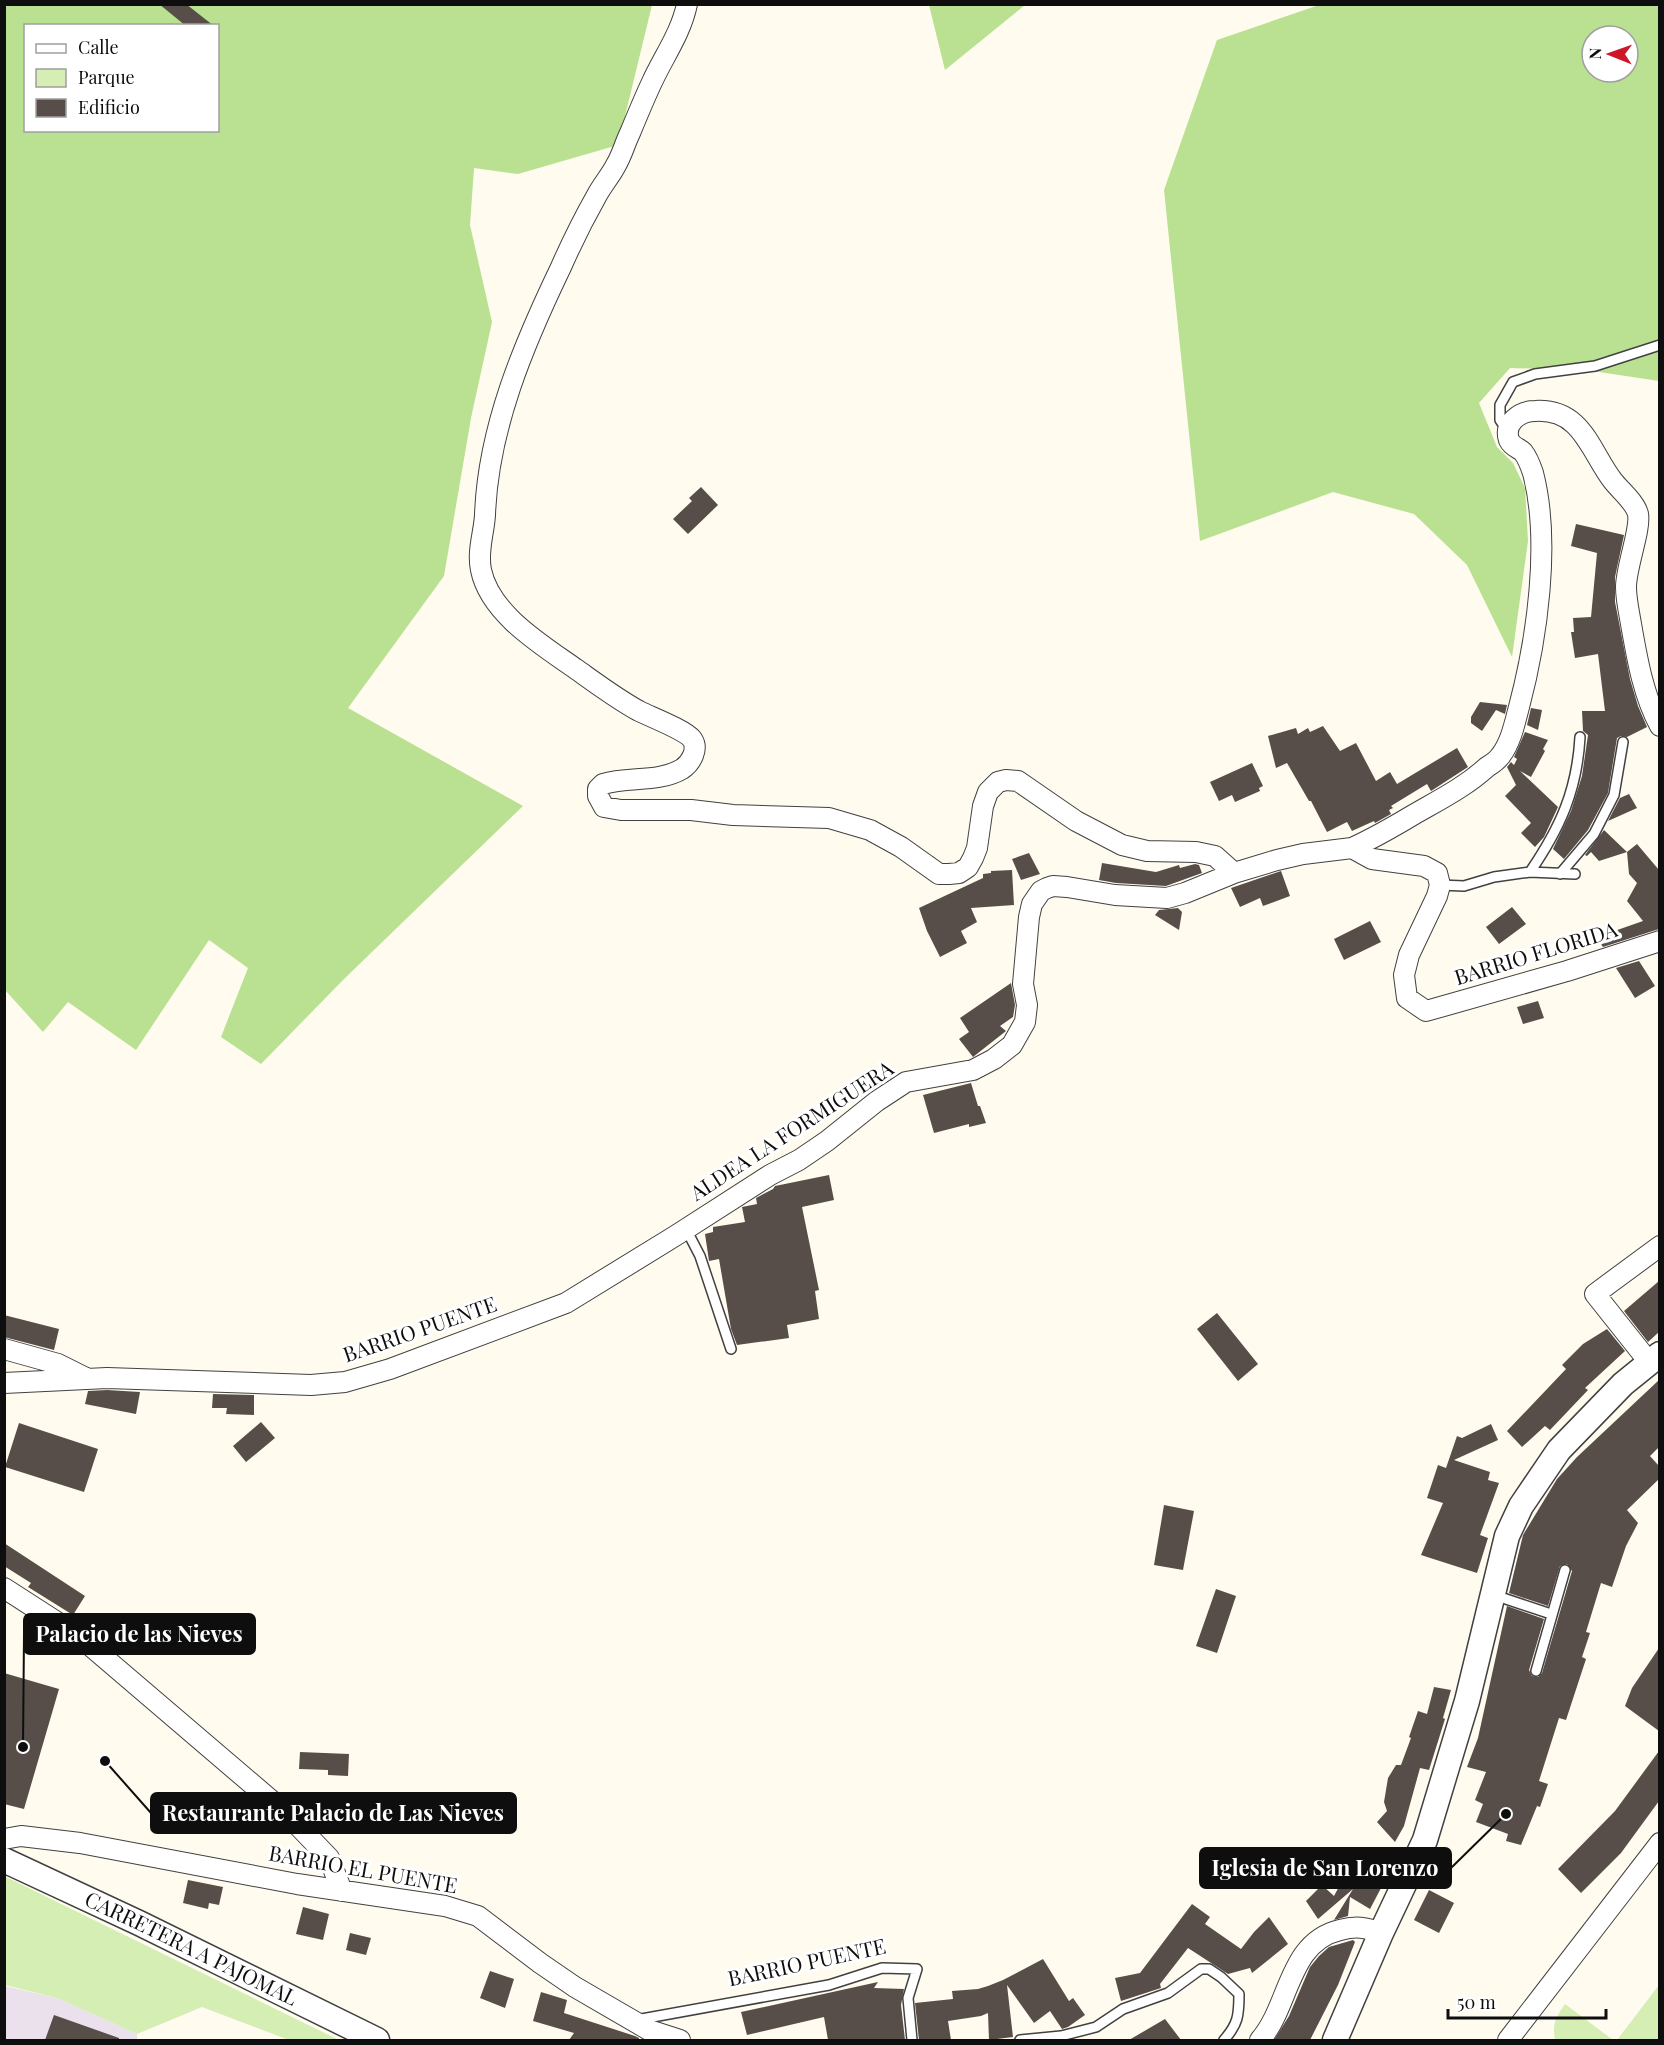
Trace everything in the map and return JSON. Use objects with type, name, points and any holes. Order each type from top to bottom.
[{"type":"street","points":[[687,4],[674,42],[652,81],[617,164],[597,194],[542,307],[513,379],[488,474],[480,547],[480,568],[485,581],[501,608],[515,623],[621,701],[659,722],[684,732],[693,740],[695,749],[691,760],[682,769],[661,776],[603,784],[598,789],[600,802],[604,807],[621,810],[683,810],[733,815],[829,818],[870,830],[902,847],[939,874],[949,874],[959,873],[968,867],[973,858],[988,792],[998,782],[1018,781],[1076,821],[1122,845],[1147,851],[1196,852],[1215,856],[1234,873]]},
{"type":"street","points":[[1509,432],[1512,421],[1522,413],[1550,412],[1564,417],[1579,427],[1610,478],[1635,508],[1638,524],[1629,561],[1626,588],[1642,681],[1659,726]]},
{"type":"street","name":"ALDEA LA FORMIGUERA","points":[[680,1233],[770,1174],[799,1160],[906,1082],[973,1070],[994,1059],[1012,1045],[1025,1022],[1027,1005],[1023,984],[1029,917],[1032,904],[1041,891],[1053,886],[1115,895],[1167,898],[1234,873],[1303,854],[1352,848],[1380,836],[1473,780],[1501,755],[1513,728],[1523,693],[1533,640],[1541,539],[1539,503],[1532,471],[1524,453],[1509,440],[1509,432]]},
{"type":"street","points":[[1352,848],[1372,859],[1424,866],[1437,873],[1440,885]]},
{"type":"street","name":"BARRIO FLORIDA","points":[[1440,885],[1409,955],[1404,975],[1407,998],[1426,1011],[1567,971],[1659,941]]},
{"type":"street","name":"BARRIO PUENTE","points":[[4,1383],[86,1378],[311,1385],[345,1382],[401,1365],[566,1303],[680,1233]]},
{"type":"street","points":[[1335,2040],[1425,1840],[1467,1701],[1507,1536],[1525,1501],[1559,1450],[1623,1384],[1654,1358],[1595,1294],[1659,1245]]},
{"type":"street","name":"BARRIO PUENTE","points":[[4,1349],[58,1364],[86,1378]]},
{"type":"street","points":[[4,1588],[80,1637],[286,1814],[329,1858],[342,1891]]},
{"type":"street","name":"BARRIO EL PUENTE","points":[[4,1839],[21,1836],[80,1843],[297,1884],[445,1906],[478,1916],[575,1987],[649,2030],[680,2040]]},
{"type":"street","points":[[1508,2040],[1659,1843]]},
{"type":"street","name":"CARRETERA A PAJOMAL","points":[[4,1860],[139,1923],[377,2040]]},
{"type":"street","points":[[1260,2040],[1268,2031],[1292,1975],[1310,1947],[1332,1932],[1352,1927],[1368,1928],[1381,1934]]},
{"type":"lane","name":"ALDEA LA FORMIGUERA","points":[[1509,432],[1500,420],[1500,405],[1513,382],[1535,374],[1595,366],[1659,345]]},
{"type":"lane","points":[[1530,872],[1563,817],[1574,784],[1580,737]]},
{"type":"lane","points":[[1560,874],[1594,834],[1614,795],[1623,742]]},
{"type":"lane","points":[[1440,885],[1464,886],[1494,877],[1530,872],[1575,874]]},
{"type":"lane","name":"ALDEA LA FORMIGUERA","points":[[680,1233],[700,1256],[731,1349]]},
{"type":"lane","points":[[1536,1671],[1565,1570]]},
{"type":"lane","points":[[1492,1595],[1551,1614]]},
{"type":"lane","name":"BARRIO PUENTE","points":[[634,2021],[829,1985],[882,1968],[917,1969],[908,1998],[912,2040]]},
{"type":"lane","points":[[1020,2040],[1061,2036],[1096,2027],[1123,2009],[1155,1999],[1186,1982],[1201,1969],[1209,1969],[1239,1994],[1239,2015],[1233,2029],[1224,2040]]},
{"type":"shaded area","points":[[5,1986],[57,1998],[137,2034],[137,2040],[5,2040]]},
{"type":"green space","points":[[929,4],[1025,5],[945,70]]},
{"type":"green space","points":[[5,5],[652,5],[618,145],[518,174],[474,168],[470,225],[492,322],[471,418],[444,576],[348,708],[523,806],[344,979],[261,1064],[221,1037],[248,968],[209,940],[136,1050],[68,1002],[43,1032],[5,990]]},
{"type":"green space","points":[[1319,5],[1659,5],[1659,381],[1586,370],[1510,368],[1479,403],[1497,447],[1513,463],[1525,488],[1528,541],[1512,657],[1467,565],[1414,514],[1333,492],[1200,541],[1164,190],[1217,40]]},
{"type":"green space","points":[[4,1876],[339,2040],[289,2040],[202,2007],[137,2034],[57,1998],[5,1985]]},
{"type":"green space","points":[[1659,1985],[1659,2040],[1617,2040]]},
{"type":"green space","points":[[1565,2004],[1613,2040],[1555,2040],[1556,2021]]},
{"type":"building","points":[[159,4],[186,4],[211,24],[184,24]]},
{"type":"building","points":[[701,487],[718,505],[688,534],[673,519],[692,501],[689,498]]},
{"type":"building","points":[[1576,524],[1624,535],[1615,577],[1615,602],[1630,679],[1647,727],[1627,737],[1617,738],[1608,793],[1588,830],[1564,859],[1553,849],[1571,811],[1582,776],[1588,735],[1583,731],[1582,711],[1605,711],[1598,654],[1575,658],[1571,632],[1574,632],[1573,618],[1591,617],[1597,553],[1571,546]]},
{"type":"building","points":[[1480,702],[1507,705],[1505,714],[1496,710],[1482,731],[1471,723],[1471,717]]},
{"type":"building","points":[[1531,708],[1542,710],[1538,730],[1527,725]]},
{"type":"building","points":[[1323,726],[1340,751],[1356,743],[1376,781],[1390,772],[1397,784],[1457,748],[1468,767],[1431,791],[1427,784],[1391,806],[1393,808],[1389,810],[1391,814],[1375,823],[1374,821],[1352,831],[1347,822],[1327,832],[1287,763],[1276,768],[1268,736],[1296,728],[1298,734],[1308,728],[1310,732]]},
{"type":"building","points":[[1525,732],[1548,740],[1543,749],[1545,751],[1531,777],[1520,771],[1558,807],[1544,837],[1535,847],[1521,833],[1531,823],[1505,796],[1516,785],[1507,767],[1511,762],[1514,765],[1517,759],[1514,757]]},
{"type":"building","points":[[1252,763],[1263,786],[1259,788],[1260,791],[1235,802],[1232,795],[1219,801],[1210,782]]},
{"type":"building","points":[[1629,794],[1637,808],[1608,821],[1620,798]]},
{"type":"building","points":[[1604,830],[1627,852],[1599,861],[1591,852],[1585,855]]},
{"type":"building","points":[[1637,844],[1659,870],[1659,929],[1603,947],[1601,944],[1606,943],[1603,935],[1643,921],[1627,901],[1637,883],[1629,874],[1627,852]]},
{"type":"building","points":[[1029,853],[1040,874],[1021,880],[1012,859]]},
{"type":"building","points":[[1102,863],[1156,872],[1179,865],[1180,868],[1195,864],[1199,865],[1202,873],[1166,886],[1116,883],[1099,880]]},
{"type":"building","points":[[1012,870],[1014,905],[971,908],[977,922],[961,931],[967,943],[940,957],[919,908],[983,878],[983,874],[991,873],[991,871]]},
{"type":"building","points":[[1281,871],[1290,896],[1263,906],[1260,898],[1240,907],[1231,888]]},
{"type":"building","points":[[1512,907],[1526,924],[1499,944],[1486,927]]},
{"type":"building","points":[[1178,908],[1182,912],[1179,930],[1155,915],[1159,910]]},
{"type":"building","points":[[1370,921],[1381,942],[1344,960],[1334,939]]},
{"type":"building","points":[[1639,961],[1655,986],[1635,998],[1616,968]]},
{"type":"building","points":[[1011,983],[1015,1005],[1013,1017],[1000,1026],[1006,1031],[973,1057],[959,1039],[969,1032],[960,1018]]},
{"type":"building","points":[[1538,1001],[1544,1018],[1523,1024],[1517,1007]]},
{"type":"building","points":[[971,1083],[986,1123],[969,1127],[969,1124],[934,1133],[923,1095]]},
{"type":"building","points":[[829,1175],[834,1200],[802,1207],[819,1290],[815,1291],[819,1319],[787,1325],[789,1338],[737,1345],[731,1329],[719,1259],[709,1261],[705,1234],[713,1232],[713,1227],[745,1222],[742,1207],[757,1204],[756,1198],[775,1186]]},
{"type":"building","points":[[1659,1281],[1659,1332],[1648,1342],[1624,1311]]},
{"type":"building","points":[[1217,1313],[1258,1364],[1238,1381],[1197,1329]]},
{"type":"building","points":[[4,1315],[59,1329],[54,1350],[4,1337]]},
{"type":"building","points":[[1607,1329],[1625,1351],[1585,1388],[1588,1390],[1550,1430],[1545,1426],[1522,1447],[1507,1431],[1566,1369],[1562,1365],[1583,1344]]},
{"type":"building","points":[[1659,1380],[1659,1447],[1650,1456],[1659,1466],[1659,1479],[1627,1510],[1638,1523],[1626,1546],[1612,1587],[1601,1583],[1586,1632],[1590,1633],[1582,1657],[1586,1659],[1566,1720],[1559,1718],[1539,1781],[1548,1784],[1540,1807],[1537,1806],[1521,1845],[1506,1841],[1508,1834],[1476,1822],[1483,1804],[1475,1800],[1486,1772],[1467,1767],[1478,1738],[1507,1606],[1544,1619],[1529,1670],[1532,1676],[1538,1677],[1542,1673],[1572,1571],[1567,1564],[1560,1566],[1548,1606],[1509,1593],[1523,1535],[1557,1479],[1577,1457]]},
{"type":"building","points":[[88,1391],[140,1392],[136,1414],[85,1404]]},
{"type":"building","points":[[213,1394],[254,1395],[254,1415],[226,1414],[227,1408],[212,1408]]},
{"type":"building","points":[[261,1422],[275,1438],[246,1462],[233,1446]]},
{"type":"building","points":[[19,1423],[98,1449],[84,1492],[5,1467]]},
{"type":"building","points":[[1491,1424],[1498,1440],[1454,1460],[1490,1472],[1488,1480],[1499,1483],[1480,1535],[1488,1538],[1477,1573],[1421,1555],[1443,1503],[1427,1498],[1438,1465],[1446,1468],[1457,1436],[1462,1438]]},
{"type":"building","points":[[1164,1505],[1194,1511],[1183,1570],[1154,1565]]},
{"type":"building","points":[[4,1543],[85,1596],[73,1615],[28,1587],[31,1583],[4,1566]]},
{"type":"building","points":[[1216,1589],[1236,1596],[1217,1653],[1196,1646]]},
{"type":"building","points":[[1659,1648],[1659,1731],[1625,1706],[1632,1688]]},
{"type":"building","points":[[4,1673],[59,1689],[24,1809],[4,1804]]},
{"type":"building","points":[[1434,1687],[1451,1690],[1443,1718],[1445,1719],[1429,1770],[1420,1768],[1404,1826],[1395,1842],[1377,1822],[1387,1811],[1384,1802],[1388,1778],[1396,1765],[1401,1765],[1418,1711],[1427,1714]]},
{"type":"building","points":[[1659,1751],[1659,1801],[1621,1853],[1581,1893],[1558,1869],[1615,1811]]},
{"type":"building","points":[[300,1752],[349,1754],[348,1776],[328,1775],[328,1770],[299,1769]]},
{"type":"building","points":[[1357,1853],[1390,1871],[1370,1909],[1350,1897],[1348,1916],[1334,1920],[1353,1889],[1318,1919],[1306,1901],[1322,1885],[1334,1896]]},
{"type":"building","points":[[188,1880],[223,1887],[219,1905],[209,1903],[208,1909],[183,1903]]},
{"type":"building","points":[[1429,1890],[1454,1903],[1439,1933],[1414,1920]]},
{"type":"building","points":[[1192,1904],[1210,1917],[1205,1924],[1241,1949],[1269,1917],[1288,1944],[1252,1973],[1250,1968],[1228,1974],[1188,1948],[1160,1984],[1161,1988],[1121,2001],[1115,1978],[1140,1973]]},
{"type":"building","points":[[303,1907],[329,1914],[323,1940],[296,1934]]},
{"type":"building","points":[[350,1933],[371,1938],[366,1955],[346,1950]]},
{"type":"building","points":[[1353,1940],[1355,1942],[1338,1985],[1310,2040],[1274,2040],[1289,2016],[1310,1967],[1329,1947]]},
{"type":"building","points":[[1043,1959],[1069,2001],[1073,1998],[1085,2015],[1068,2027],[1062,2029],[1050,2011],[1034,2023],[1007,1985],[1013,2037],[989,2040],[988,2013],[948,2021],[951,2040],[919,2040],[915,2003],[953,1999],[952,1991],[988,1986]]},
{"type":"building","points":[[490,1971],[514,1979],[505,2008],[480,1998]]},
{"type":"building","points":[[878,1982],[874,1988],[904,1989],[901,2005],[905,2040],[828,2040],[824,2017],[747,2035],[741,2012]]},
{"type":"building","points":[[541,1992],[567,2000],[564,2013],[635,2036],[639,2040],[569,2040],[574,2033],[533,2021]]},
{"type":"building","points":[[54,2015],[119,2038],[119,2040],[45,2040]]},
{"type":"building","points":[[1165,2019],[1181,2040],[1129,2040]]},
{"type":"place","name":"Palacio de las Nieves","points":[[23,1747]]},
{"type":"place","name":"Restaurante Palacio de Las Nieves","points":[[105,1761]]},
{"type":"place","name":"Iglesia de San Lorenzo","points":[[1506,1814]]}]
